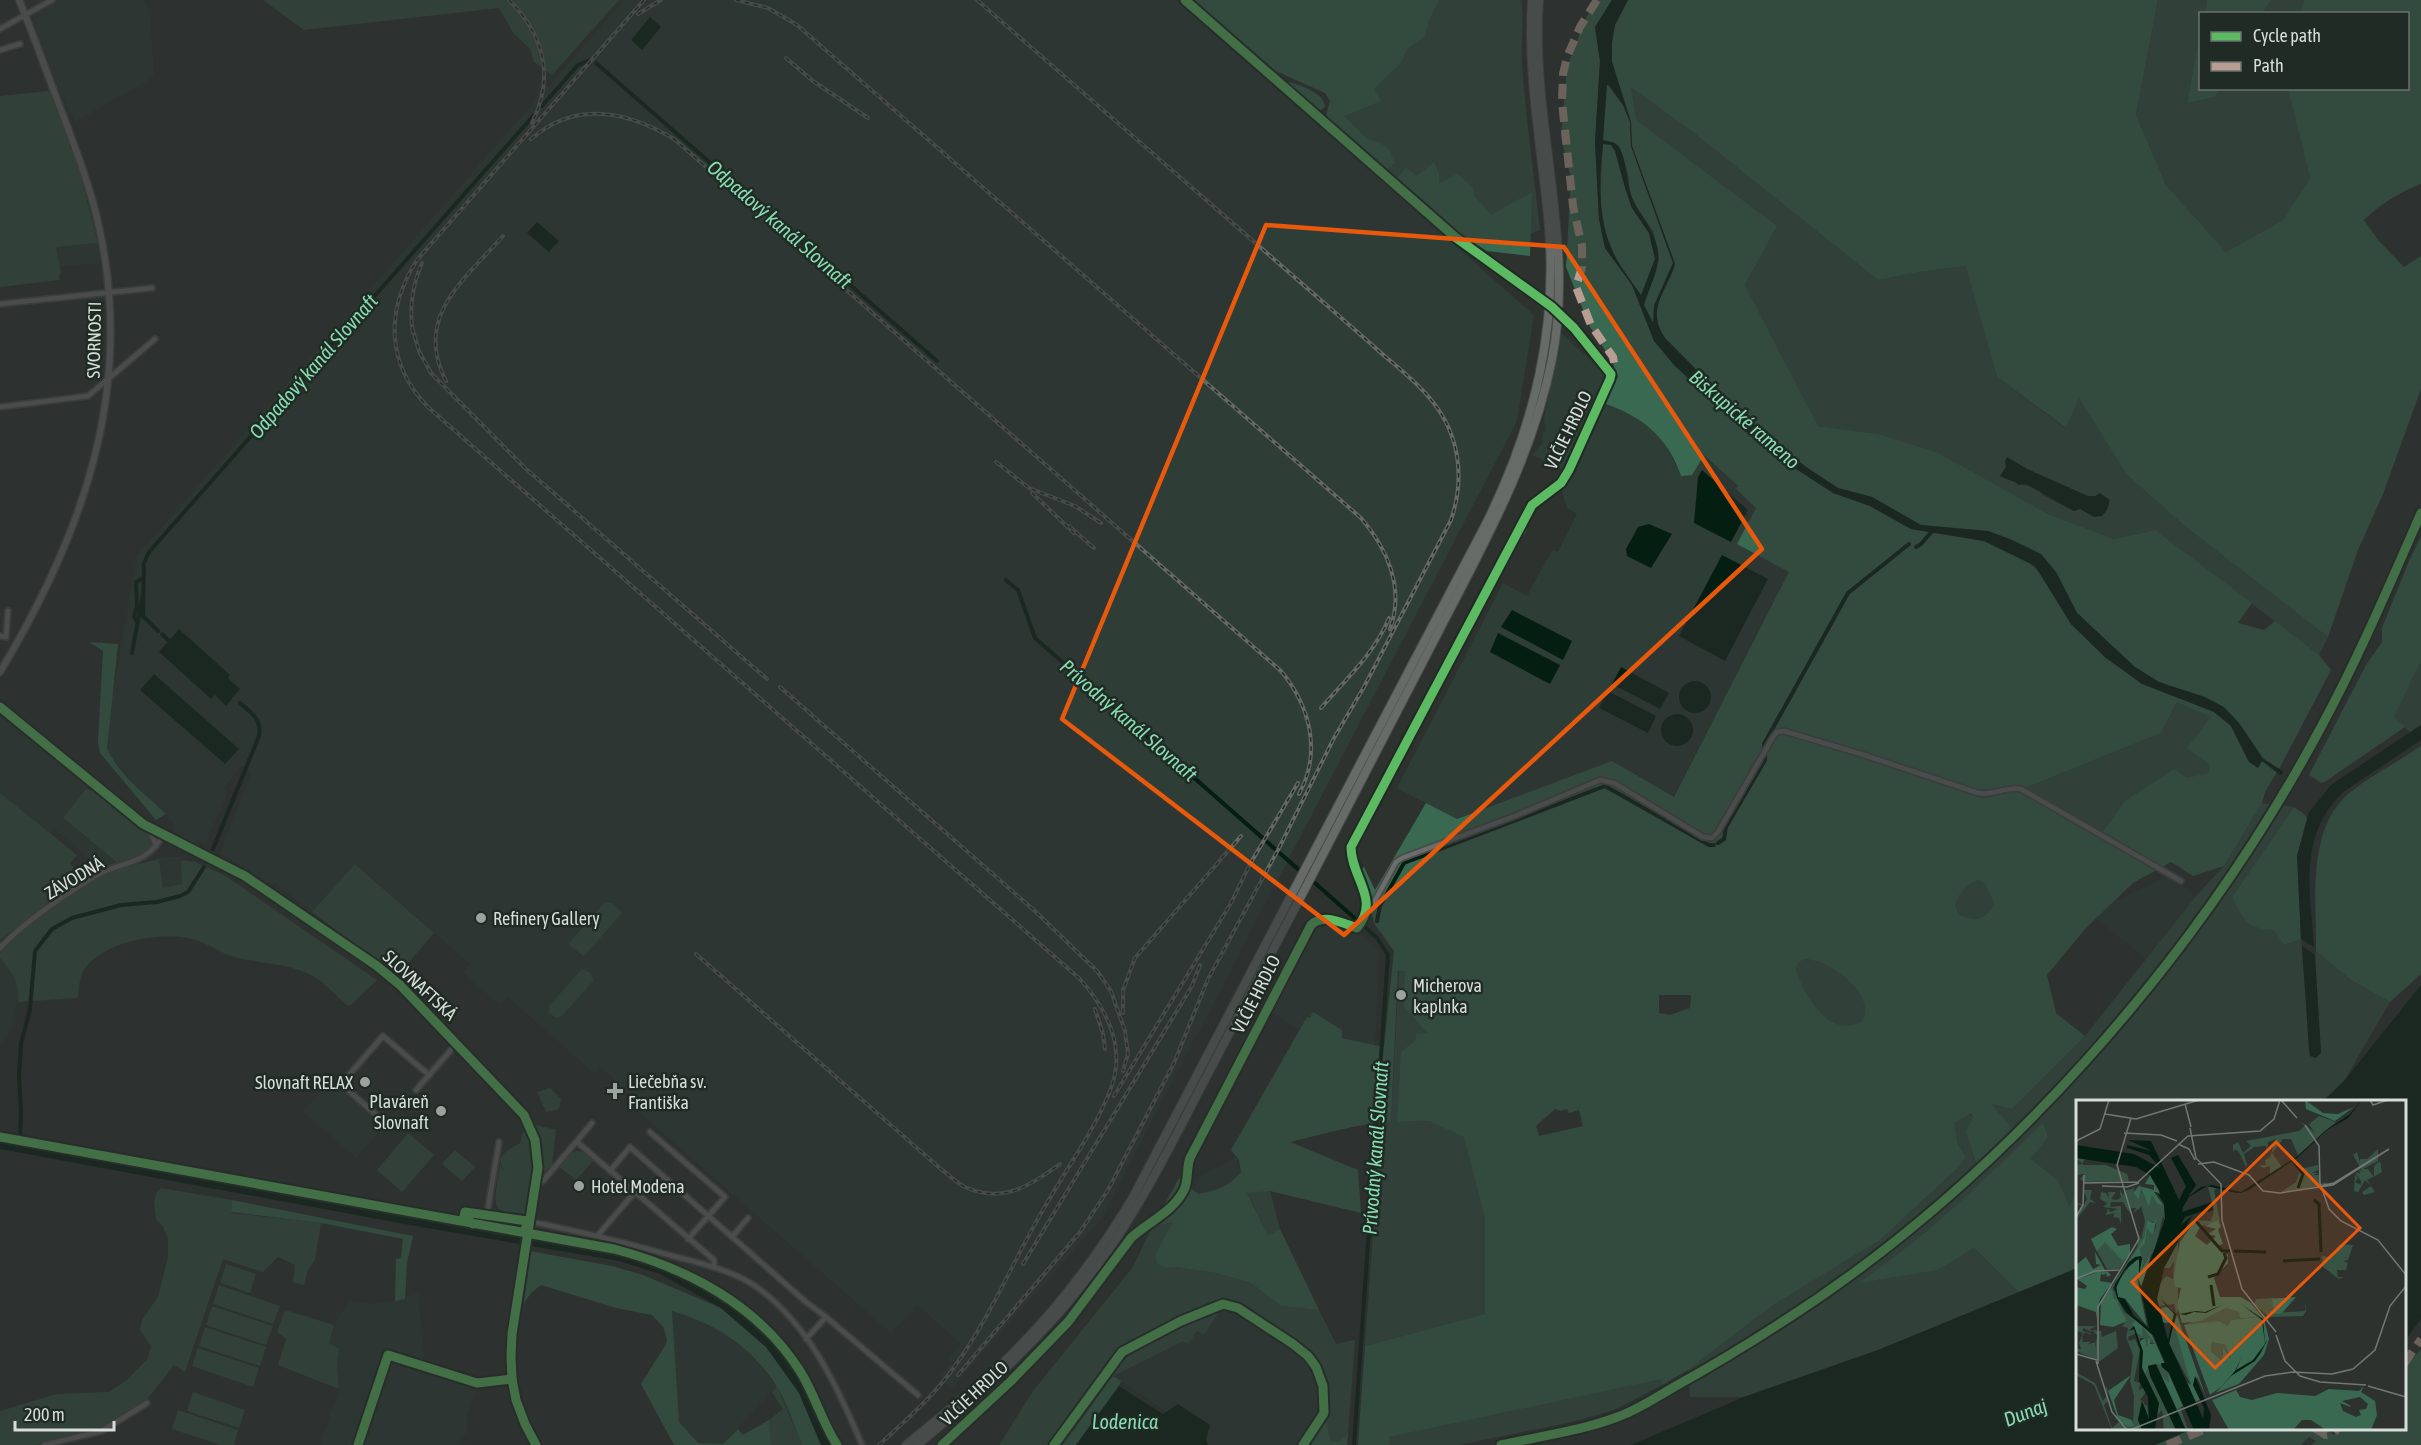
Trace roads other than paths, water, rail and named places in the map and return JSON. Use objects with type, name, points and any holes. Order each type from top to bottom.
[{"type":"highway","points":[[918,1445],[978,1395],[1017,1353],[1092,1261],[1143,1180],[1488,520],[1520,450],[1544,356],[1551,285],[1548,218],[1531,70],[1532,0]]},
{"type":"highway","points":[[906,1445],[1047,1327],[1098,1265],[1149,1184],[1495,524],[1523,460],[1541,408],[1553,357],[1560,287],[1556,217],[1538,68],[1539,0]]},
{"type":"main road","name":"SVORNOSTI","points":[[0,672],[36,608],[79,511],[94,463],[106,402],[112,338],[104,249],[93,204],[19,0]]},
{"type":"main road","name":"SLOVNAFTSKÁ","points":[[0,706],[150,829],[239,872],[377,966],[400,985],[457,1043],[528,1121],[537,1153],[536,1184],[511,1343],[512,1379],[521,1415],[536,1445]]},
{"type":"street","points":[[0,29],[52,0]]},
{"type":"street","name":"VLČIE HRDLO","points":[[942,1445],[1019,1373],[1068,1322],[1131,1238],[1171,1206],[1185,1188],[1190,1158],[1311,926],[1319,920],[1328,919],[1357,928],[1361,924],[1368,910],[1351,858],[1351,847],[1510,545],[1522,531],[1525,516],[1532,505],[1566,477],[1611,378],[1611,374],[1564,318],[1543,298],[1462,243],[1185,0]]},
{"type":"street","points":[[0,50],[20,44]]},
{"type":"street","points":[[0,304],[152,288]]},
{"type":"street","points":[[0,407],[67,400],[94,393],[155,339]]},
{"type":"street","points":[[94,393],[103,396],[106,402]]},
{"type":"street","points":[[0,636],[6,637],[8,612]]},
{"type":"street","points":[[1368,910],[1396,862],[1402,858],[1515,816],[1600,780],[1614,783],[1703,837],[1714,837],[1773,737],[1777,732],[1784,731],[1864,754],[1978,793],[1990,794],[2012,788],[2021,789],[2181,880]]},
{"type":"street","points":[[150,829],[156,847]]},
{"type":"street","name":"ZÁVODNÁ","points":[[0,948],[47,910],[96,876],[134,862],[156,847],[163,836]]},
{"type":"street","points":[[388,1125],[341,1084],[383,1036],[429,1076]]},
{"type":"street","points":[[416,1090],[457,1043]]},
{"type":"street","points":[[536,1184],[543,1181],[592,1123]]},
{"type":"street","points":[[650,1132],[725,1197],[688,1239]]},
{"type":"street","points":[[499,1142],[487,1214],[598,1235],[714,1267],[744,1279],[759,1288],[780,1308],[806,1339],[830,1373],[862,1445]]},
{"type":"street","points":[[577,1142],[714,1260],[714,1267]]},
{"type":"street","name":"VLČIE HRDLO","points":[[610,1171],[630,1148],[797,1294],[918,1395]]},
{"type":"street","points":[[598,1235],[635,1192]]},
{"type":"street","points":[[732,1237],[748,1218]]},
{"type":"street","points":[[806,1339],[826,1317]]},
{"type":"street","points":[[358,1445],[388,1355],[480,1383],[512,1379]]},
{"type":"street","points":[[44,1445],[102,1431],[147,1403]]},
{"type":"water","name":"Biskupické rameno","points":[[1612,0],[1628,0],[1615,25],[1612,62],[1631,122],[1632,146],[1675,264],[1657,309],[1659,328],[1665,338],[1735,409],[1806,467],[1838,488],[1872,497],[1921,525],[1988,531],[2041,554],[2056,572],[2077,613],[2135,667],[2159,682],[2205,697],[2224,707],[2239,723],[2263,759],[2283,771],[2283,774],[2280,775],[2262,761],[2258,768],[2249,762],[2231,726],[2214,712],[2142,684],[2106,658],[2071,624],[2035,566],[1984,541],[1911,529],[1870,506],[1833,493],[1779,458],[1741,428],[1674,365],[1654,341],[1632,285],[1605,248],[1599,219],[1595,142],[1600,61],[1595,27]],"holes":[[[1607,85],[1623,105],[1630,122],[1631,146],[1673,263],[1654,306],[1653,323],[1644,305],[1656,271],[1658,251],[1652,233],[1630,192],[1622,152],[1614,143],[1603,140]],[[1603,144],[1611,145],[1615,151],[1632,208],[1649,233],[1655,259],[1641,295],[1617,260],[1607,235],[1601,197]]]},
{"type":"water","points":[[650,17],[661,27],[642,50],[631,40]]},
{"type":"water","points":[[537,222],[559,241],[549,252],[527,233]]},
{"type":"water","points":[[2007,457],[2027,469],[2088,496],[2100,493],[2110,500],[2107,510],[2102,516],[2094,517],[2080,509],[2074,511],[2026,484],[2019,485],[2000,476],[2006,467]]},
{"type":"water","points":[[1702,470],[1748,510],[1731,542],[1694,523],[1698,477]]},
{"type":"water","points":[[1649,524],[1672,534],[1651,568],[1627,556],[1626,549],[1638,527]]},
{"type":"water","points":[[1722,555],[1768,579],[1725,661],[1679,636]]},
{"type":"water","points":[[1512,610],[1572,641],[1563,660],[1501,627]]},
{"type":"water","points":[[179,629],[230,675],[228,678],[240,689],[226,706],[215,695],[211,699],[159,652]]},
{"type":"water","points":[[1498,633],[1560,665],[1550,684],[1490,652]]},
{"type":"water","points":[[1621,667],[1669,693],[1660,709],[1612,684]]},
{"type":"water","points":[[154,674],[239,749],[225,764],[140,690]]},
{"type":"water","points":[[1695,681],[1706,686],[1711,697],[1706,708],[1695,713],[1684,708],[1679,697],[1684,686]]},
{"type":"water","points":[[1608,691],[1656,716],[1648,733],[1599,708]]},
{"type":"water","points":[[1677,714],[1688,719],[1693,730],[1688,741],[1677,746],[1666,741],[1661,730],[1666,719]]},
{"type":"water","points":[[2421,725],[2421,740],[2343,792],[2329,809],[2319,827],[2310,864],[2314,947],[2301,939],[2297,856],[2309,812],[2331,785]]},
{"type":"water","points":[[2302,946],[2315,955],[2321,1053],[2316,1058],[2310,1056],[2309,1050]]},
{"type":"water","points":[[2421,985],[2421,1319],[2406,1340],[2406,1100],[2324,1100],[2344,1081]]},
{"type":"water","points":[[0,1138],[619,1252],[663,1265],[683,1274],[736,1307],[775,1344],[806,1389],[833,1445],[821,1445],[799,1393],[766,1347],[721,1308],[660,1274],[619,1261],[0,1149]]},
{"type":"water","name":"Dunaj","points":[[2076,1268],[2076,1430],[2190,1430],[2155,1445],[1631,1445],[1744,1397],[1878,1350]]},
{"type":"water","name":"Lodenica","points":[[1119,1386],[1163,1414],[1178,1404],[1210,1425],[1206,1439],[1208,1445],[1076,1445]]},
{"type":"waterway","name":"Odpadový kanál Slovnaft","points":[[542,106],[578,65],[590,60]]},
{"type":"waterway","name":"Odpadový kanál Slovnaft","points":[[596,63],[937,361]]},
{"type":"waterway","name":"Odpadový kanál Slovnaft","points":[[158,631],[143,616],[144,563],[149,552],[534,115]]},
{"type":"waterway","points":[[1916,547],[1934,529]]},
{"type":"waterway","points":[[1764,749],[1764,744],[1848,593],[1909,544]]},
{"type":"waterway","points":[[137,621],[134,617],[137,606],[136,582],[143,578]]},
{"type":"waterway","name":"Prívodný kanál Slovnaft","points":[[1006,580],[1018,590],[1035,638],[1299,870]]},
{"type":"waterway","points":[[132,653],[143,594]]},
{"type":"waterway","name":"Odpadový kanál Slovnaft","points":[[162,634],[171,643]]},
{"type":"waterway","name":"Odpadový kanál Slovnaft","points":[[213,849],[259,736],[257,721],[240,703]]},
{"type":"waterway","points":[[1718,843],[1724,839],[1726,827],[1765,760],[1765,755]]},
{"type":"waterway","points":[[1377,921],[1380,906],[1404,863],[1605,786],[1709,845],[1714,845]]},
{"type":"waterway","name":"Odpadový kanál Slovnaft","points":[[20,1139],[21,1044],[30,1009],[35,951],[52,929],[72,918],[121,905],[157,902],[180,896],[188,892],[204,867]]},
{"type":"waterway","name":"Prívodný kanál Slovnaft","points":[[1315,883],[1377,938],[1388,955],[1354,1445]]},
{"type":"railway","points":[[509,0],[531,28],[542,57],[543,89],[532,123]]},
{"type":"railway","points":[[644,0],[417,260],[399,298],[395,317],[395,337],[404,374],[429,408],[1080,979],[1109,1022],[1116,1047],[1115,1074],[1104,1105],[1086,1140],[1035,1223],[968,1347],[938,1387],[879,1445]]},
{"type":"railway","points":[[638,14],[661,0]]},
{"type":"railway","points":[[736,0],[768,8],[797,25],[1361,518],[1379,542],[1391,569],[1395,599],[1390,629]]},
{"type":"railway","points":[[958,1375],[1080,1232],[1108,1190],[1174,1063],[1208,979],[1451,520],[1459,473],[1449,428],[1432,401],[1418,385],[977,0]]},
{"type":"railway","points":[[786,58],[813,81],[868,118]]},
{"type":"railway","points":[[531,139],[548,127],[584,114],[620,116],[656,129],[674,139],[1281,671],[1299,699],[1310,730],[1310,762],[1299,794]]},
{"type":"railway","points":[[446,381],[437,358],[436,338],[439,319],[459,284],[503,236]]},
{"type":"railway","points":[[413,333],[412,298],[422,263]]},
{"type":"railway","points":[[412,327],[419,351],[431,373],[525,468],[767,679]]},
{"type":"railway","points":[[996,462],[1029,488],[1075,506],[1101,523]]},
{"type":"railway","points":[[1032,493],[1074,533]]},
{"type":"railway","points":[[1069,526],[1094,548]]},
{"type":"railway","points":[[1321,708],[1368,654],[1389,618]]},
{"type":"railway","points":[[780,687],[1036,912],[1097,971],[1111,991],[1125,1031],[1128,1054],[1123,1071]]},
{"type":"railway","points":[[1114,1096],[1231,903],[1250,864],[1298,783]]},
{"type":"railway","points":[[1123,1013],[1123,990],[1135,958],[1241,836]]},
{"type":"railway","points":[[696,954],[942,1170],[965,1187],[979,1192],[1004,1193],[1027,1185],[1060,1164]]},
{"type":"railway","points":[[1023,1264],[1192,986],[1200,965]]},
{"type":"railway","points":[[1095,1009],[1105,1049]]},
{"type":"place","name":"Refinery Gallery","points":[[481,918]]},
{"type":"place","name":"Micherova kaplnka","points":[[1401,995]]},
{"type":"place","name":"Slovnaft RELAX","points":[[365,1082]]},
{"type":"place","name":"Liečebňa sv. Františka","points":[[615,1091]]},
{"type":"place","name":"Plaváreň Slovnaft","points":[[441,1111]]},
{"type":"place","name":"Hotel Modena","points":[[579,1186]]}]
